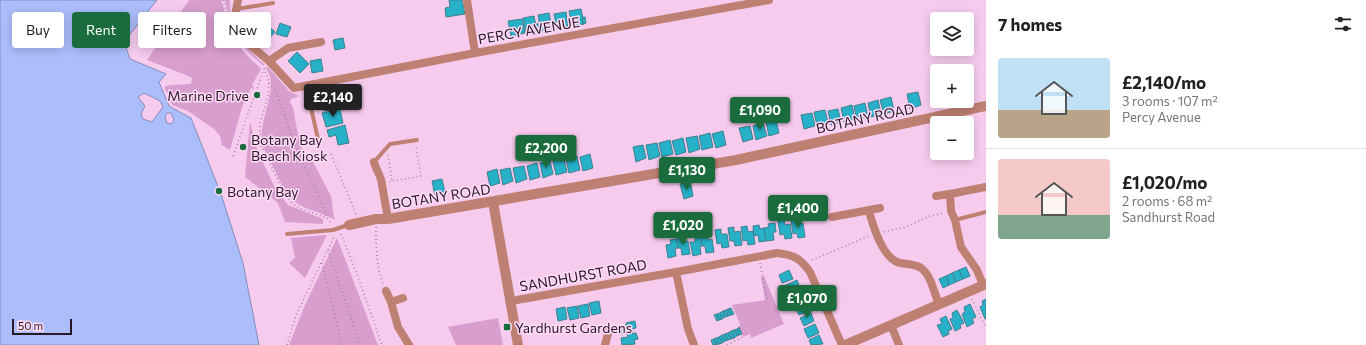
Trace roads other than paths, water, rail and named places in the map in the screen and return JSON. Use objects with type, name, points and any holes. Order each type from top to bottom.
[{"type":"street","points":[[238,0],[235,16],[239,30],[267,65],[288,48],[321,42]]},
{"type":"street","points":[[467,0],[475,53]]},
{"type":"street","name":"PERCY AVENUE","points":[[267,65],[294,88],[475,53],[769,0]]},
{"type":"street","name":"BOTANY ROAD","points":[[344,227],[376,219],[388,219],[493,202],[736,160],[986,106]]},
{"type":"street","points":[[374,162],[382,180],[388,219]]},
{"type":"street","points":[[936,196],[986,187]]},
{"type":"street","points":[[844,345],[985,285],[961,246],[956,220],[951,211],[950,194]]},
{"type":"street","points":[[493,202],[518,345]]},
{"type":"street","points":[[832,217],[880,208]]},
{"type":"street","points":[[869,211],[876,233],[890,257],[897,262],[920,268],[926,274],[939,304]]},
{"type":"street","name":"SANDHURST ROAD","points":[[511,301],[676,272],[777,252],[792,255],[804,264],[810,272],[844,345]]},
{"type":"street","points":[[676,272],[688,329],[694,345]]},
{"type":"street","points":[[386,291],[391,302],[398,327],[409,345]]},
{"type":"street","points":[[391,302],[403,298]]},
{"type":"street","points":[[890,325],[899,345]]},
{"type":"street","points":[[605,345],[609,330]]},
{"type":"lane","points":[[237,9],[274,4]]},
{"type":"lane","points":[[306,86],[318,139]]},
{"type":"lane","points":[[374,162],[390,144],[417,140]]},
{"type":"lane","points":[[956,220],[986,212]]},
{"type":"lane","points":[[287,234],[333,230],[344,227]]},
{"type":"water","points":[[0,0],[157,0],[148,12],[138,12],[138,24],[130,34],[130,12],[72,12],[72,48],[126,48],[130,59],[166,74],[159,82],[169,106],[191,118],[221,194],[243,263],[259,345],[0,345]],"holes":[[[144,93],[160,101],[163,107],[152,122],[143,119],[141,114],[145,106],[138,97]],[[167,113],[171,113],[174,120],[171,124],[167,123],[165,117]]]},
{"type":"place","name":"Marine Drive","points":[[257,95]]},
{"type":"place","name":"Botany Bay Beach Kiosk","points":[[243,147]]},
{"type":"place","name":"Botany Bay","points":[[219,191]]},
{"type":"place","name":"Yardhurst Gardens","points":[[507,327]]}]
